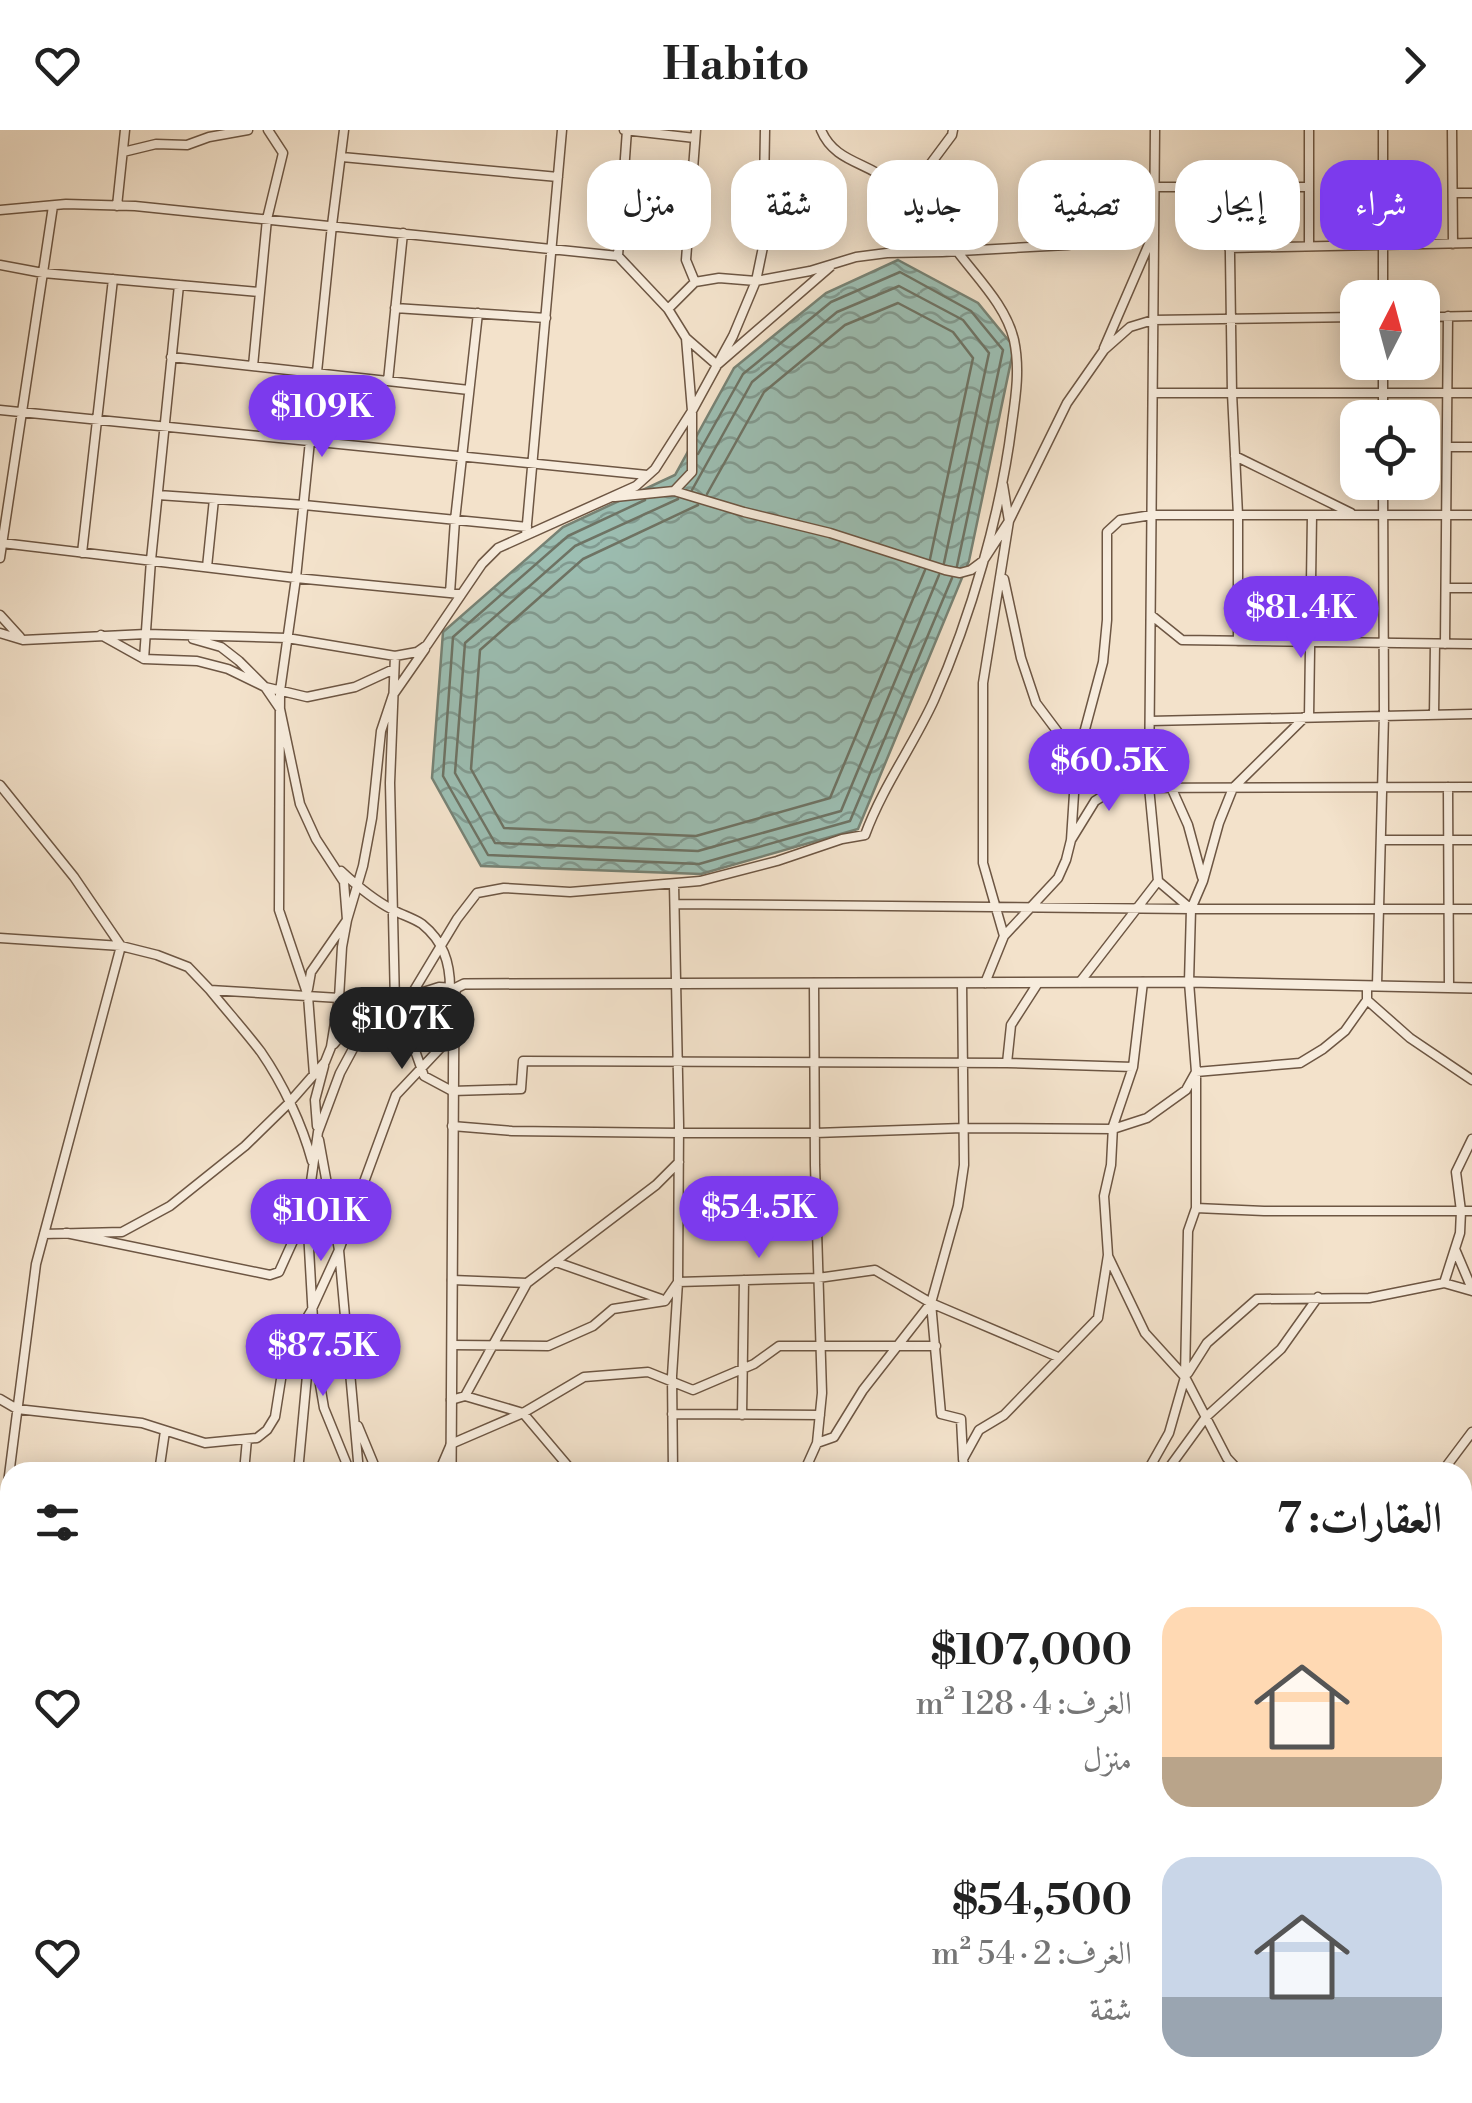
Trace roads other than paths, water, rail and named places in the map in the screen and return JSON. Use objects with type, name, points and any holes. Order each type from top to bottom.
[{"type":"street","points":[[117,206],[125,130]]},
{"type":"street","points":[[123,152],[156,144],[188,145],[248,130]]},
{"type":"street","points":[[253,366],[267,219],[282,153],[268,130]]},
{"type":"street","points":[[308,996],[279,910],[280,691],[296,578],[344,130]]},
{"type":"street","points":[[526,531],[562,130]]},
{"type":"street","points":[[618,256],[626,130],[696,134],[686,260],[695,282]]},
{"type":"street","points":[[332,1047],[342,947],[372,818],[380,731],[394,695],[460,594],[498,548],[526,531],[636,486],[655,469],[733,336],[756,281],[763,234],[764,130]]},
{"type":"street","points":[[820,130],[839,154],[867,167]]},
{"type":"street","points":[[933,160],[953,130]]},
{"type":"street","points":[[1154,160],[1155,130]]},
{"type":"street","points":[[1308,245],[1309,130]]},
{"type":"street","points":[[1382,130],[1382,160]]},
{"type":"street","points":[[1452,130],[1453,244]]},
{"type":"street","points":[[342,157],[558,177]]},
{"type":"street","points":[[1300,187],[1309,187]]},
{"type":"street","points":[[1453,193],[1472,193]]},
{"type":"street","points":[[0,558],[53,206]]},
{"type":"street","points":[[0,210],[117,206],[618,256],[668,309],[686,338],[717,365]]},
{"type":"street","points":[[388,380],[402,232]]},
{"type":"street","points":[[1442,244],[1472,244]]},
{"type":"street","points":[[1300,245],[1320,245]]},
{"type":"street","points":[[668,309],[695,282],[720,278],[756,281],[810,272],[856,257],[1018,248]]},
{"type":"street","points":[[1104,350],[1147,250]]},
{"type":"street","points":[[1080,982],[1158,881],[1150,787],[1154,250]]},
{"type":"street","points":[[1229,250],[1238,641]]},
{"type":"street","points":[[1383,250],[1383,280]]},
{"type":"street","points":[[410,997],[457,919],[478,894],[504,888],[570,892],[674,884],[865,835],[875,808],[934,701],[983,561],[1002,481],[1018,374],[1014,338],[1003,311],[956,252]]},
{"type":"street","points":[[717,365],[834,264]]},
{"type":"street","points":[[0,266],[260,292]]},
{"type":"street","points":[[82,553],[112,279]]},
{"type":"street","points":[[144,659],[178,285]]},
{"type":"street","points":[[395,308],[546,318]]},
{"type":"street","points":[[450,593],[478,314]]},
{"type":"street","points":[[1440,316],[1472,316]]},
{"type":"street","points":[[1434,715],[1446,588],[1448,316]]},
{"type":"street","points":[[604,498],[674,491],[830,532],[945,570],[971,570],[983,561],[1009,520],[1066,402],[1104,350],[1130,327],[1154,320],[1340,318]]},
{"type":"street","points":[[674,491],[692,472],[686,338]]},
{"type":"street","points":[[171,357],[469,390]]},
{"type":"street","points":[[1383,380],[1383,400]]},
{"type":"street","points":[[1153,393],[1472,393]]},
{"type":"street","points":[[0,410],[648,474]]},
{"type":"street","points":[[1447,447],[1472,447]]},
{"type":"street","points":[[1235,456],[1354,515]]},
{"type":"street","points":[[1002,481],[1009,520],[983,683],[984,863],[1004,936]]},
{"type":"street","points":[[158,495],[455,520],[526,531]]},
{"type":"street","points":[[207,567],[214,499]]},
{"type":"street","points":[[1196,1072],[1300,1063],[1345,1031],[1372,986],[1379,908],[1384,715],[1384,500]]},
{"type":"street","points":[[986,983],[1004,936],[1058,878],[1066,860],[1076,762],[1102,662],[1107,532],[1120,520],[1152,515],[1472,515]]},
{"type":"street","points":[[1186,1377],[1188,1230],[1196,1208],[1196,1072],[1188,982],[1191,909],[1233,788],[1307,717],[1312,515]]},
{"type":"street","points":[[1,547],[460,594]]},
{"type":"street","points":[[1002,570],[1020,658],[1036,703],[1076,762]]},
{"type":"street","points":[[1446,588],[1472,588]]},
{"type":"street","points":[[0,614],[23,640]]},
{"type":"street","points":[[1151,615],[1182,640],[1472,644]]},
{"type":"street","points":[[0,633],[23,640],[146,634],[288,638],[395,656],[417,652],[428,644]]},
{"type":"street","points":[[179,635],[222,647],[266,688],[280,709],[300,804],[316,839],[344,882],[347,920],[311,972],[308,996],[314,1075]]},
{"type":"street","points":[[102,636],[144,659],[197,661],[228,669],[266,688],[307,697],[354,687],[394,670]]},
{"type":"street","points":[[395,656],[390,783],[398,1006],[424,1076],[452,1091],[521,1089],[524,1061],[1133,1067]]},
{"type":"street","points":[[1150,721],[1472,714]]},
{"type":"street","points":[[0,785],[74,877],[121,946],[36,1264],[12,1462]]},
{"type":"street","points":[[1171,787],[1188,824],[1203,881]]},
{"type":"street","points":[[1071,840],[1095,801],[1116,788],[1472,788]]},
{"type":"street","points":[[1448,788],[1449,987]]},
{"type":"street","points":[[1381,840],[1472,840]]},
{"type":"street","points":[[334,864],[357,886],[394,911],[420,922],[442,945],[450,970],[454,996],[451,1462]]},
{"type":"street","points":[[1158,881],[1191,909]]},
{"type":"street","points":[[673,1462],[679,1162],[674,884]]},
{"type":"street","points":[[675,904],[1472,909]]},
{"type":"street","points":[[0,938],[121,946],[188,968],[262,1054],[308,1144],[313,1166]]},
{"type":"street","points":[[964,1458],[979,1430],[1004,1415],[1098,1318],[1108,1256],[1104,1196],[1113,1130],[1133,1067],[1143,982]]},
{"type":"street","points":[[299,1462],[312,1323],[307,1210],[318,1132],[354,1047],[410,997],[464,984],[1188,982],[1472,988]]},
{"type":"street","points":[[808,1462],[817,1443],[822,1394],[814,983]]},
{"type":"street","points":[[817,1443],[834,1437],[863,1390],[931,1302],[958,1206],[964,1165],[962,983]]},
{"type":"street","points":[[1007,1063],[1011,1025],[1038,984]]},
{"type":"street","points":[[210,990],[388,1001],[398,1006]]},
{"type":"street","points":[[1367,1000],[1410,1038],[1472,1080]]},
{"type":"street","points":[[358,1462],[339,1250],[315,1100],[325,1062],[341,1034],[398,1006]]},
{"type":"street","points":[[0,1399],[17,1409],[142,1423],[204,1443],[258,1438],[275,1417],[285,1354],[312,1310],[339,1250],[396,1094],[446,1042],[453,1026]]},
{"type":"street","points":[[44,1234],[122,1232],[170,1206],[245,1146],[325,1062]]},
{"type":"street","points":[[452,1126],[679,1133],[964,1128],[1113,1130],[1147,1118],[1186,1090],[1196,1072]]},
{"type":"street","points":[[1444,1283],[1460,1233],[1456,1172],[1472,1140]]},
{"type":"street","points":[[465,1396],[527,1283],[656,1185],[679,1162]]},
{"type":"street","points":[[1196,1208],[1472,1211]]},
{"type":"street","points":[[66,1233],[270,1275],[279,1272],[307,1210]]},
{"type":"street","points":[[1455,1248],[1472,1290]]},
{"type":"street","points":[[1108,1256],[1145,1333],[1186,1377],[1231,1462]]},
{"type":"street","points":[[556,1262],[665,1300]]},
{"type":"street","points":[[678,1282],[818,1278],[875,1270],[931,1302],[1058,1357]]},
{"type":"street","points":[[452,1280],[527,1283]]},
{"type":"street","points":[[742,1414],[744,1280]]},
{"type":"street","points":[[452,1345],[548,1346],[593,1326],[613,1309],[665,1300],[678,1282]]},
{"type":"street","points":[[1152,1462],[1169,1433],[1186,1377],[1207,1344],[1257,1299],[1369,1298],[1444,1283],[1472,1290]]},
{"type":"street","points":[[1173,1462],[1206,1417],[1282,1349],[1318,1297]]},
{"type":"street","points":[[931,1302],[941,1414],[961,1419],[964,1462]]},
{"type":"street","points":[[312,1323],[324,1408],[346,1462]]},
{"type":"street","points":[[443,1462],[451,1444],[522,1413],[584,1377],[648,1372],[694,1390],[754,1364],[780,1346],[936,1346]]},
{"type":"street","points":[[451,1400],[465,1396],[522,1413],[564,1462]]},
{"type":"street","points":[[672,1414],[820,1415]]},
{"type":"street","points":[[355,1419],[373,1462]]},
{"type":"street","points":[[160,1462],[165,1430]]},
{"type":"street","points":[[1450,1462],[1472,1432]]},
{"type":"street","points":[[245,1462],[247,1439]]},
{"type":"street","points":[[0,1537],[0,1546]]},
{"type":"water","points":[[898,260],[978,303],[1014,347],[969,561],[858,829],[701,874],[481,866],[432,778],[443,632],[563,527],[675,475],[734,368],[826,293]]}]
